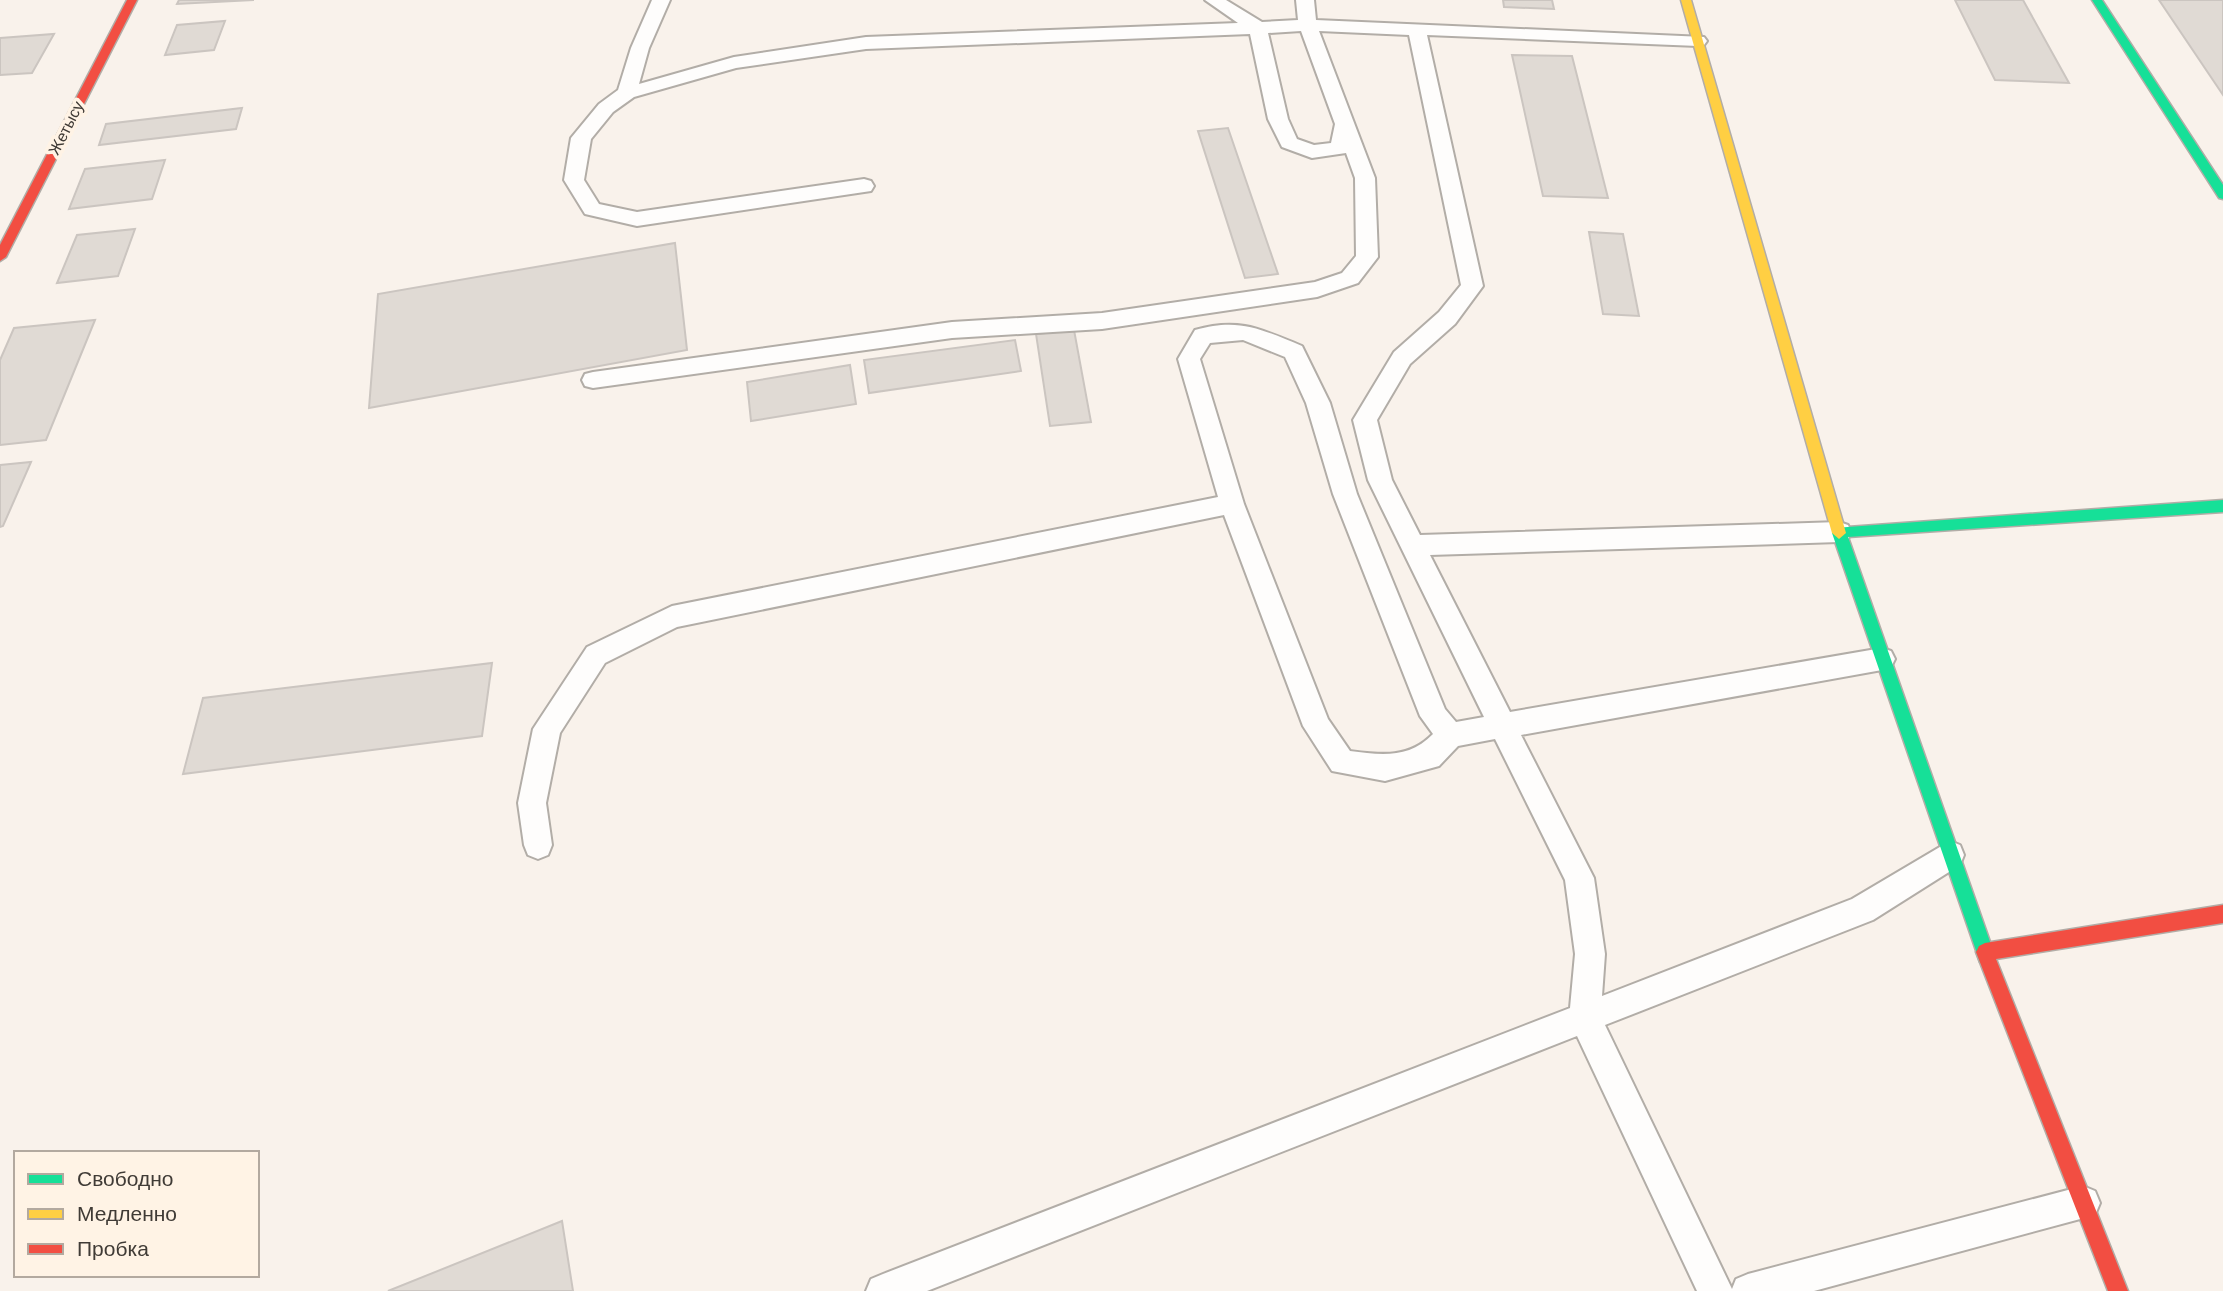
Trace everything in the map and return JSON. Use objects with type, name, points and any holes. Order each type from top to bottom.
[{"type":"main road","name":"Жетысу","points":[[0,257],[132,0]]},
{"type":"main road","points":[[1686,0],[1839,532],[1985,952],[2118,1291]]},
{"type":"main road","points":[[2097,0],[2223,195]]},
{"type":"main road","points":[[1839,532],[2223,506]]},
{"type":"main road","points":[[1985,952],[2223,914]]},
{"type":"lane","points":[[627,93],[639,48],[661,0]]},
{"type":"lane","points":[[1214,0],[1258,28],[1279,119],[1289,143],[1312,152],[1340,148],[1345,124]]},
{"type":"lane","points":[[593,380],[952,330],[1101,321],[1328,285],[1350,278],[1367,257],[1366,178],[1308,25],[1305,0]]},
{"type":"lane","points":[[864,186],[637,219],[593,209],[574,180],[581,138],[606,108],[627,93],[734,63],[866,43],[1308,25],[1698,41]]},
{"type":"lane","points":[[1417,30],[1472,286],[1447,318],[1402,358],[1365,420],[1380,480],[1579,878],[1590,954],[1584,1018],[1715,1291]]},
{"type":"lane","points":[[1450,735],[1434,716],[1345,494],[1318,403],[1294,352],[1245,332],[1203,336],[1189,359],[1232,504],[1317,726],[1342,762],[1385,768],[1429,757],[1450,735],[1882,659]]},
{"type":"lane","points":[[538,845],[532,803],[547,729],[596,655],[661,622],[672,617],[1232,504]]},
{"type":"lane","points":[[1413,545],[1839,532]]},
{"type":"lane","points":[[883,1291],[1862,910],[1950,855]]},
{"type":"lane","points":[[1748,1291],[2083,1203]]},
{"type":"building","points":[[179,0],[254,0],[177,4]]},
{"type":"building","points":[[1503,0],[1552,0],[1554,9],[1504,7]]},
{"type":"building","points":[[1955,0],[2023,0],[2069,83],[1995,80]]},
{"type":"building","points":[[2159,0],[2223,0],[2223,95]]},
{"type":"building","points":[[225,21],[214,50],[165,55],[177,25]]},
{"type":"building","points":[[54,34],[32,73],[0,75],[0,38]]},
{"type":"building","points":[[1512,55],[1572,56],[1608,198],[1543,196]]},
{"type":"building","points":[[242,108],[236,129],[99,145],[106,124]]},
{"type":"building","points":[[1228,128],[1278,274],[1245,278],[1198,131]]},
{"type":"building","points":[[165,160],[152,199],[69,209],[85,169]]},
{"type":"building","points":[[135,229],[118,276],[57,283],[77,235]]},
{"type":"building","points":[[1589,232],[1623,234],[1639,316],[1603,314]]},
{"type":"building","points":[[675,243],[687,350],[369,408],[378,294]]},
{"type":"building","points":[[95,320],[46,440],[0,445],[0,360],[14,328]]},
{"type":"building","points":[[1074,330],[1091,422],[1050,426],[1036,334]]},
{"type":"building","points":[[1015,340],[1021,371],[869,393],[864,360]]},
{"type":"building","points":[[850,365],[856,404],[751,421],[747,382]]},
{"type":"building","points":[[31,462],[3,526],[0,527],[0,465]]},
{"type":"building","points":[[492,663],[482,736],[183,774],[203,698]]},
{"type":"building","points":[[562,1221],[573,1291],[388,1291]]},
{"type":"traffic: fast","points":[[2097,0],[2223,195]]},
{"type":"traffic: fast","points":[[1839,532],[2223,506]]},
{"type":"traffic: fast","points":[[1839,533],[1986,956]]},
{"type":"traffic: slow","points":[[1686,0],[1839,533]]},
{"type":"traffic: jam","points":[[0,257],[132,0]]},
{"type":"traffic: jam","points":[[1985,952],[2223,914]]},
{"type":"traffic: jam","points":[[1986,956],[2118,1291]]}]
